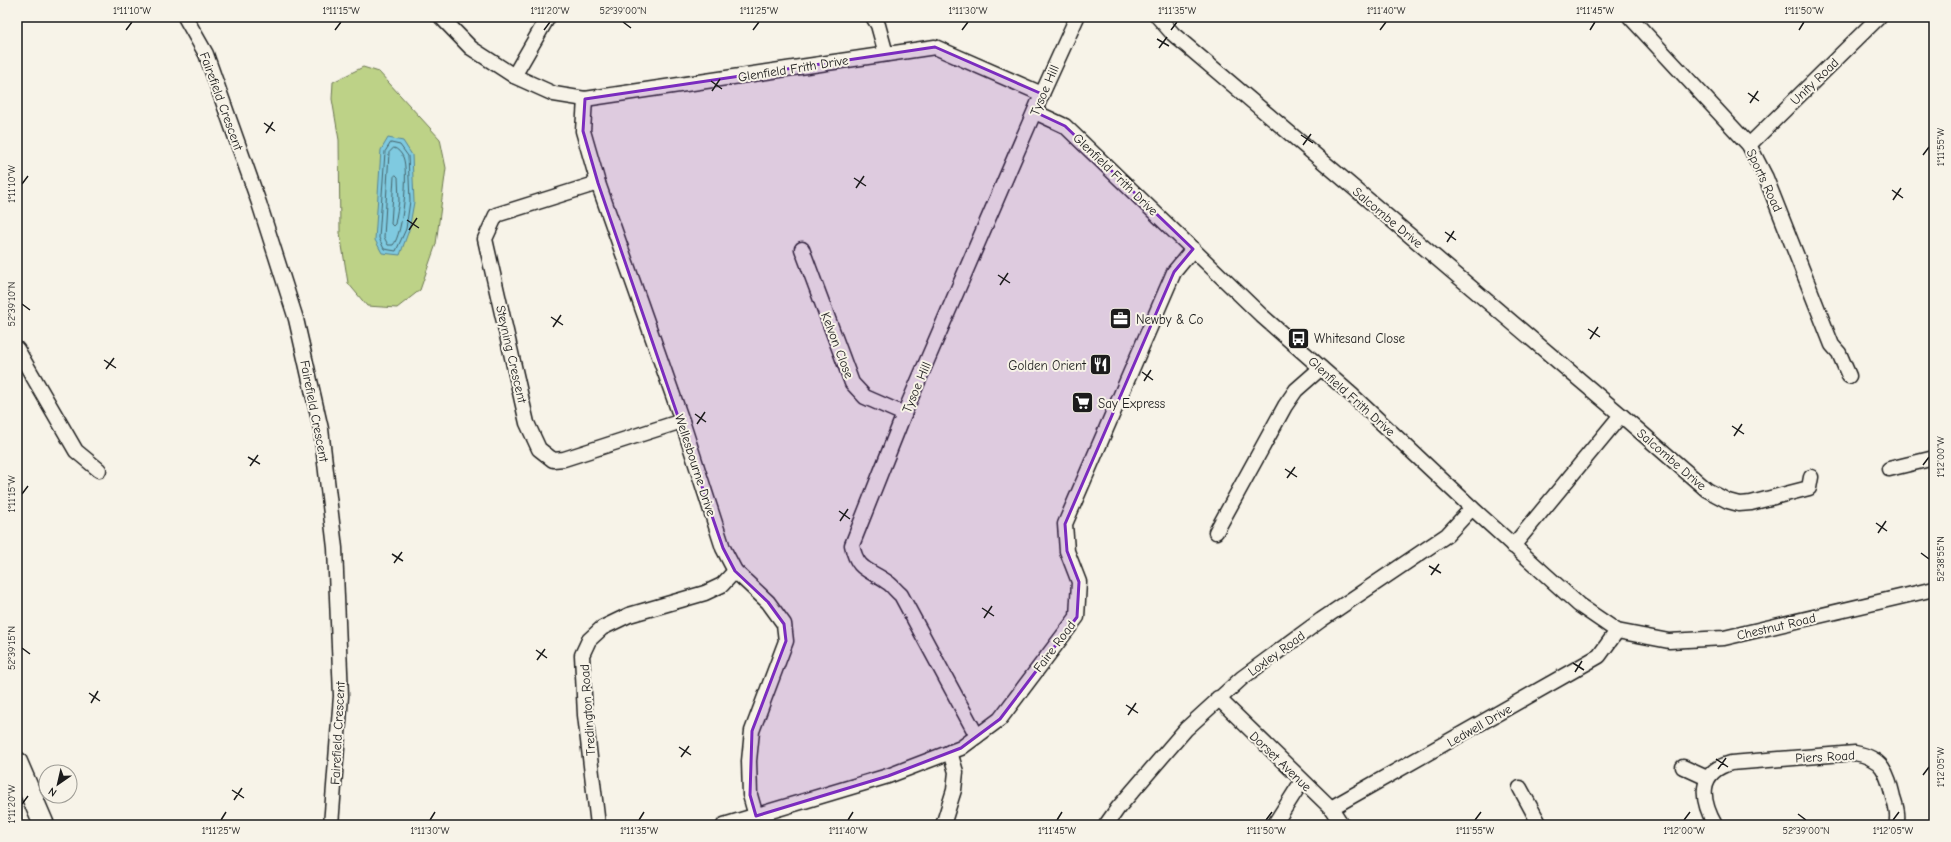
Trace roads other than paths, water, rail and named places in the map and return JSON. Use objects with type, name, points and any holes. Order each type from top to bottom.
[{"type":"highway","points":[[17,762],[44,825]]},
{"type":"street","name":"Fairefield Crescent","points":[[185,17],[206,54],[259,203],[296,319],[321,429],[335,548],[341,696],[331,825]]},
{"type":"street","name":"Glenfield Frith Drive","points":[[441,17],[471,48],[514,76],[554,94],[584,99],[935,47],[1042,94]]},
{"type":"street","points":[[514,76],[548,17]]},
{"type":"street","points":[[873,17],[878,25],[886,54]]},
{"type":"street","name":"Tysoe Hill","points":[[977,736],[901,595],[889,583],[864,570],[854,557],[852,546],[904,414],[1042,94],[1077,17]]},
{"type":"street","name":"Salcombe Drive","points":[[1158,17],[1173,34],[1621,414],[1707,490],[1728,501],[1751,503],[1809,488],[1811,477]]},
{"type":"street","name":"Sports Road","points":[[1630,17],[1749,145],[1766,178],[1832,345],[1839,353],[1849,376]]},
{"type":"street","name":"Unity Road","points":[[1749,145],[1879,17]]},
{"type":"street","name":"Wellesbourne Drive","points":[[584,99],[583,131],[598,182],[682,421],[723,548],[735,571],[772,607],[784,624],[786,641],[752,731],[749,761],[750,795],[756,816]]},
{"type":"street","name":"Glenfield Frith Drive","points":[[1035,112],[1065,126],[1262,316],[1321,368],[1513,546],[1579,606],[1617,631]]},
{"type":"street","name":"Steyning Crescent","points":[[598,182],[496,215],[485,238],[527,423],[539,449],[553,460],[564,459],[682,421]]},
{"type":"street","name":"Kelvon Close","points":[[802,249],[852,383],[865,397],[904,414]]},
{"type":"street","name":"Faire Road","points":[[724,825],[888,776],[961,748],[1000,719],[1077,616],[1079,582],[1067,551],[1065,524],[1174,272],[1194,249]]},
{"type":"street","points":[[17,349],[76,452],[98,470]]},
{"type":"street","points":[[1216,532],[1285,406],[1296,390],[1321,368]]},
{"type":"street","points":[[1513,546],[1621,414]]},
{"type":"street","points":[[1889,469],[1934,458]]},
{"type":"street","name":"Loxley Road","points":[[1106,825],[1118,808],[1186,729],[1218,698],[1242,678],[1321,620],[1447,535],[1472,508]]},
{"type":"street","name":"Tredington Road","points":[[598,825],[585,715],[582,655],[589,640],[602,628],[629,615],[705,593],[722,585],[735,571]]},
{"type":"street","name":"Chestnut Road","points":[[1617,631],[1669,641],[1724,638],[1934,589]]},
{"type":"street","name":"Ledwell Drive","points":[[1331,808],[1599,656],[1617,631]]},
{"type":"street","name":"Dorset Avenue","points":[[1218,698],[1331,808],[1342,825]]},
{"type":"street","points":[[942,825],[954,790],[956,772],[950,752]]},
{"type":"street","name":"Piers Road","points":[[1708,778],[1722,765],[1731,763],[1855,753],[1867,756],[1883,768],[1888,777],[1896,806],[1898,819],[1896,825]]},
{"type":"street","points":[[1680,765],[1708,778],[1704,792],[1704,803],[1715,825]]},
{"type":"street","points":[[1274,825],[1302,781]]},
{"type":"street","points":[[1520,788],[1540,825]]},
{"type":"water","points":[[388,138],[403,141],[412,155],[414,202],[409,230],[400,255],[382,253],[375,240],[381,150]]},
{"type":"place","name":"Newby & Co","points":[[1121,319]]},
{"type":"place","name":"Whitesand Close","points":[[1299,338]]},
{"type":"place","name":"Golden Orient","points":[[1101,365]]},
{"type":"place","name":"Say Express","points":[[1082,403]]}]
